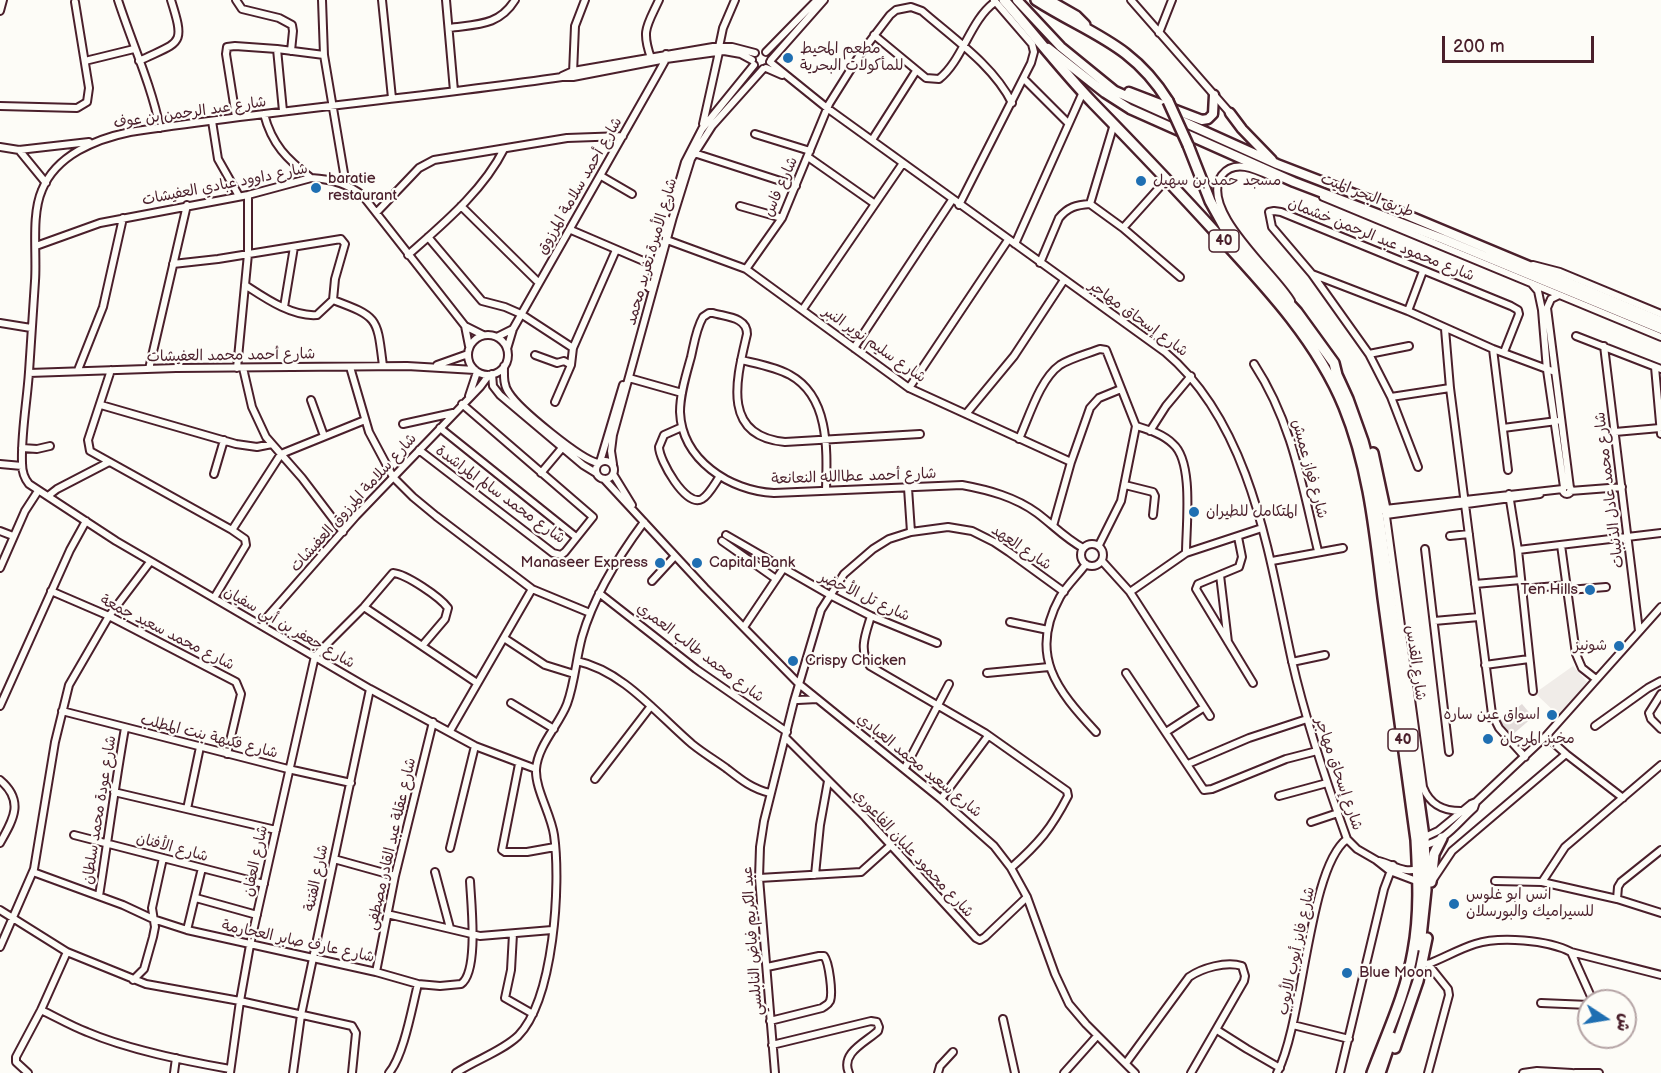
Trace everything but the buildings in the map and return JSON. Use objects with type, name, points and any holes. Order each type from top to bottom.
[{"type":"highway","name":"40","points":[[1036,0],[1116,45],[1157,83],[1168,101],[1210,201],[1225,228],[1247,257],[1298,312],[1334,363],[1346,402]]},
{"type":"highway","points":[[1048,0],[1076,16],[1089,29]]},
{"type":"highway","name":"40","points":[[998,1],[1041,42],[1083,92],[1245,263],[1304,335],[1346,402]]},
{"type":"highway","points":[[1334,363],[1340,368],[1365,427],[1377,468],[1386,512]]},
{"type":"highway","name":"شارع القدس","points":[[1346,402],[1362,459],[1368,492],[1420,842],[1425,901],[1419,951],[1410,988],[1380,1073]]},
{"type":"highway","points":[[1386,1073],[1426,964],[1434,854],[1442,838]]},
{"type":"highway","name":"شارع القدس","points":[[1372,1073],[1395,1013],[1411,962],[1417,923],[1420,842]]},
{"type":"main road","points":[[1017,0],[1061,46],[1115,91],[1277,164],[1383,205],[1661,321]]},
{"type":"main road","name":"طريق البحر الميت","points":[[1041,42],[1105,93],[1130,109],[1294,182],[1443,239],[1661,330]]},
{"type":"main road","points":[[1105,82],[1198,119],[1207,120],[1214,114],[1214,95]]},
{"type":"main road","points":[[1230,112],[1242,129],[1277,164]]},
{"type":"main road","points":[[1201,140],[1213,135]]},
{"type":"street","points":[[0,11],[3,0]]},
{"type":"street","points":[[118,0],[152,95],[160,128]]},
{"type":"street","points":[[139,61],[172,45],[178,38],[180,27],[171,0]]},
{"type":"street","points":[[236,0],[242,9],[285,20],[292,25],[291,51]]},
{"type":"street","points":[[322,0],[324,55],[346,185]]},
{"type":"street","points":[[382,0],[392,98]]},
{"type":"street","points":[[446,0],[454,91]]},
{"type":"street","points":[[449,28],[494,21],[506,13],[514,0]]},
{"type":"street","points":[[573,74],[575,26],[585,0]]},
{"type":"street","points":[[651,58],[645,34],[659,0]]},
{"type":"street","points":[[702,129],[723,28],[735,0]]},
{"type":"street","points":[[766,52],[760,51],[754,59],[758,68],[767,65],[766,52],[817,0]]},
{"type":"street","name":"شارع الأميرة تغريد محمد","points":[[613,464],[612,444],[628,380],[694,153],[712,126],[824,0]]},
{"type":"street","points":[[1131,0],[1230,112]]},
{"type":"street","points":[[1159,33],[1172,0]]},
{"type":"street","points":[[874,35],[926,78],[939,79],[984,13],[998,1],[1033,46],[1033,57],[1024,79],[959,205]]},
{"type":"street","points":[[0,106],[77,108],[83,106],[88,96],[85,61],[75,2]]},
{"type":"street","name":"شارع فاس","points":[[746,269],[782,218],[827,108],[836,92],[874,35],[896,10],[910,7],[922,11],[998,79],[1012,103]]},
{"type":"street","points":[[236,117],[226,54],[227,47],[277,49],[324,55]]},
{"type":"street","points":[[85,61],[134,49]]},
{"type":"street","points":[[277,49],[284,111]]},
{"type":"street","name":"شارع عبد الرحمن بن عوف","points":[[573,74],[719,49],[754,59]]},
{"type":"street","name":"شارع عبد الرحمن بن عوف","points":[[22,466],[39,200],[46,183],[68,158],[92,142],[120,134],[236,117],[562,77],[651,58],[666,57]]},
{"type":"street","name":"شارع أحمد سلامة المرزوق","points":[[507,348],[521,314],[601,176],[666,57]]},
{"type":"street","name":"شارع الأميرة تغريد محمد","points":[[599,462],[685,162],[702,129],[754,59]]},
{"type":"street","name":"شارع إسحاق مهاجر","points":[[767,65],[1165,352],[1191,376],[1228,436],[1240,462],[1272,561],[1306,719],[1347,839],[1357,849],[1419,882]]},
{"type":"street","points":[[872,140],[916,71]]},
{"type":"street","points":[[1024,79],[1068,123]]},
{"type":"street","points":[[1015,244],[1083,92]]},
{"type":"street","points":[[264,114],[273,140],[311,178]]},
{"type":"street","points":[[212,121],[218,159],[239,196]]},
{"type":"street","points":[[1090,204],[1114,124]]},
{"type":"street","points":[[755,134],[809,154],[875,204]]},
{"type":"street","points":[[377,212],[419,168],[428,162],[567,138],[623,136]]},
{"type":"street","points":[[0,147],[19,150],[92,142]]},
{"type":"street","points":[[408,255],[461,206],[489,174],[504,149]]},
{"type":"street","points":[[19,150],[46,183]]},
{"type":"street","points":[[694,153],[796,186]]},
{"type":"street","points":[[803,309],[903,164]]},
{"type":"street","points":[[1298,312],[1284,288],[1241,240],[1221,209],[1217,193],[1220,180],[1222,174],[1234,167],[1250,168],[1661,337]]},
{"type":"street","points":[[601,176],[632,194]]},
{"type":"street","name":"شارع داوود عبادي العفيشات","points":[[36,246],[100,223],[248,195],[311,178],[346,185],[363,196],[465,326],[483,335]]},
{"type":"street","points":[[1123,228],[1167,179]]},
{"type":"street","points":[[248,195],[248,254],[240,368],[262,430],[343,532]]},
{"type":"street","points":[[854,348],[952,200]]},
{"type":"street","points":[[1040,263],[1059,218],[1064,212],[1074,206],[1090,204],[1123,228],[1180,277]]},
{"type":"street","points":[[149,369],[187,205]]},
{"type":"street","points":[[461,206],[539,283]]},
{"type":"street","points":[[740,206],[782,218]]},
{"type":"street","name":"شارع محمود عبد الرحمن خشمان","points":[[1418,467],[1391,397],[1369,354],[1312,274],[1272,227],[1274,218],[1281,212],[1518,310],[1516,325],[1504,352]]},
{"type":"street","points":[[78,370],[103,307],[123,218]]},
{"type":"street","points":[[570,230],[655,266]]},
{"type":"street","points":[[428,237],[482,301],[521,314],[573,348]]},
{"type":"street","name":"شارع سليم نوير النبر","points":[[667,240],[746,269],[909,388],[1071,462]]},
{"type":"street","points":[[909,388],[1008,240]]},
{"type":"street","points":[[173,264],[344,241],[333,286],[333,300],[317,315],[307,315],[284,307],[245,285]]},
{"type":"street","points":[[284,307],[294,247]]},
{"type":"street","points":[[555,402],[571,365],[573,348],[616,250]]},
{"type":"street","points":[[1523,264],[1560,272],[1661,314]]},
{"type":"street","points":[[1408,311],[1423,271]]},
{"type":"street","points":[[1312,274],[1408,311],[1493,349],[1555,372]]},
{"type":"street","points":[[966,414],[1014,356],[1064,280]]},
{"type":"street","points":[[1324,292],[1334,282]]},
{"type":"street","points":[[1532,284],[1538,291],[1542,310],[1553,422],[1566,489]]},
{"type":"street","points":[[1559,295],[1551,299],[1547,308],[1561,420],[1566,489]]},
{"type":"street","points":[[333,300],[367,314],[372,319],[379,334],[383,366]]},
{"type":"street","name":"شارع أحمد عطاالله النعانعة","points":[[920,434],[826,441],[777,441],[759,435],[743,419],[737,402],[737,386],[747,334],[745,324],[713,313],[705,314],[700,321],[682,393],[680,407],[682,427],[687,440],[699,458],[720,476],[747,489],[763,493],[962,485],[979,488],[1019,502],[1083,548]]},
{"type":"street","points":[[0,323],[31,328]]},
{"type":"street","name":"شارع داوود عبادي العفيشات","points":[[465,326],[468,350]]},
{"type":"street","points":[[1445,328],[1450,388],[1492,717],[1525,757]]},
{"type":"street","points":[[497,337],[513,329]]},
{"type":"street","points":[[491,374],[493,386],[500,395],[583,465],[604,479],[609,478],[613,474],[613,464],[581,456],[512,398],[504,383],[504,366],[508,357],[507,348],[502,340],[483,335],[474,340],[468,350],[469,361],[476,371],[491,374],[504,366]]},
{"type":"street","points":[[1576,336],[1658,368],[1661,431],[1615,432]]},
{"type":"street","points":[[1369,354],[1409,346]]},
{"type":"street","name":"شارع محمد عادل الذنيبات","points":[[1604,346],[1639,631]]},
{"type":"street","points":[[1019,439],[1043,385],[1053,371],[1064,363],[1104,349],[1136,426],[1121,501],[1099,545]]},
{"type":"street","points":[[1493,349],[1508,470]]},
{"type":"street","name":"شارع أحمد محمد العفيشات","points":[[434,366],[468,350]]},
{"type":"street","points":[[535,355],[557,363],[564,361],[571,365]]},
{"type":"street","points":[[741,360],[780,370],[803,384],[813,398],[826,441],[826,490]]},
{"type":"street","name":"شارع فواز عميش","points":[[1254,364],[1267,384],[1285,422],[1297,461],[1318,551]]},
{"type":"street","name":"شارع أحمد محمد العفيشات","points":[[29,373],[78,370],[383,366],[434,366],[476,371]]},
{"type":"street","points":[[350,367],[375,446],[393,477],[421,504],[532,589],[590,613]]},
{"type":"street","points":[[111,370],[88,445],[92,453],[245,539],[246,545],[214,598]]},
{"type":"street","name":"شارع سلامة المرزوق العفيشات","points":[[464,402],[472,390],[476,371]]},
{"type":"street","name":"شارع سلامة المرزوق العفيشات","points":[[261,624],[393,477],[491,374]]},
{"type":"street","points":[[1150,431],[1166,406],[1191,376]]},
{"type":"street","points":[[628,380],[682,393]]},
{"type":"street","points":[[1391,397],[1450,388]]},
{"type":"street","points":[[1053,526],[1071,462],[1090,408],[1099,399],[1121,389]]},
{"type":"street","points":[[311,400],[324,436]]},
{"type":"street","name":"شارع محمد سالم المراشدة","points":[[419,450],[555,554],[564,554],[593,517],[464,402]]},
{"type":"street","points":[[101,405],[236,444],[250,446],[272,444]]},
{"type":"street","points":[[403,424],[453,413]]},
{"type":"street","points":[[232,530],[281,454],[365,420]]},
{"type":"street","points":[[1503,428],[1561,420]]},
{"type":"street","points":[[1136,426],[1173,443],[1183,459],[1186,478],[1186,553]]},
{"type":"street","points":[[682,427],[664,435],[658,447],[664,465],[673,480],[686,494],[698,500],[704,497],[720,476]]},
{"type":"street","points":[[440,428],[576,537]]},
{"type":"street","points":[[214,474],[224,440]]},
{"type":"street","points":[[22,448],[37,449],[50,446]]},
{"type":"street","points":[[541,473],[562,448]]},
{"type":"street","points":[[48,496],[109,462]]},
{"type":"street","points":[[596,473],[599,462]]},
{"type":"street","points":[[0,464],[22,466],[25,479],[38,491],[25,511],[0,568]]},
{"type":"street","name":"شارع سعيد محمد العبادي","points":[[613,474],[637,514]]},
{"type":"street","name":"شارع سعيد محمد العبادي","points":[[604,479],[675,556],[802,686],[904,768],[990,842],[1011,868],[1026,897],[1066,1000],[1078,1016],[1135,1073]]},
{"type":"street","points":[[1125,485],[1153,492],[1155,496],[1153,515]]},
{"type":"street","points":[[1461,812],[1446,811],[1436,805],[1427,796],[1423,787],[1386,512],[1566,489],[1622,487]]},
{"type":"street","points":[[908,488],[911,532]]},
{"type":"street","name":"شارع جعفر بن أبي سفيان","points":[[38,491],[150,562],[370,689],[475,746],[536,769]]},
{"type":"street","points":[[1509,496],[1518,550],[1533,691]]},
{"type":"street","points":[[0,706],[69,550],[86,521]]},
{"type":"street","points":[[456,1073],[516,1038],[533,1014],[545,983],[556,886],[555,847],[554,832],[536,769],[544,745],[568,701],[590,613],[623,551],[644,522]]},
{"type":"street","name":"شارع العهد","points":[[802,686],[821,610],[844,574],[873,549],[889,539],[911,532],[948,527],[972,531],[1010,552],[1064,592]]},
{"type":"street","points":[[1130,592],[1186,553],[1262,528]]},
{"type":"street","points":[[0,531],[13,536]]},
{"type":"street","points":[[1518,550],[1661,533]]},
{"type":"street","points":[[1450,536],[1469,534]]},
{"type":"street","points":[[1238,537],[1242,557],[1240,564],[1198,584],[1196,592],[1253,682]]},
{"type":"street","name":"شارع تل الأخضر","points":[[776,579],[724,538],[871,616],[937,644]]},
{"type":"street","points":[[1087,544],[1099,545],[1103,550],[1102,561],[1091,566],[1086,564],[1082,560],[1083,548],[1087,544]]},
{"type":"street","points":[[1561,544],[1576,654],[1582,668],[1596,679]]},
{"type":"street","points":[[1272,561],[1343,548]]},
{"type":"street","points":[[1425,549],[1449,752]]},
{"type":"street","points":[[652,581],[675,556]]},
{"type":"street","points":[[1102,561],[1130,592],[1210,716]]},
{"type":"street","points":[[0,947],[33,872],[65,696],[76,672],[109,616],[150,562]]},
{"type":"street","points":[[1086,564],[1064,592],[1052,614],[1047,642],[1049,667],[1056,682],[1075,709],[1096,732]]},
{"type":"street","points":[[744,627],[783,569]]},
{"type":"street","points":[[315,656],[364,607],[388,577],[395,573],[404,576],[446,605],[448,612],[446,619],[422,646]]},
{"type":"street","points":[[1220,574],[1229,645]]},
{"type":"street","points":[[1475,584],[1521,580]]},
{"type":"street","points":[[1522,589],[1606,587]]},
{"type":"street","points":[[450,731],[532,589]]},
{"type":"street","name":"شارع محمد سعيد جمعة","points":[[51,591],[109,616],[231,679],[239,686],[241,694],[227,754]]},
{"type":"street","name":"شارع محمد طالب العمري","points":[[599,593],[696,669],[786,734]]},
{"type":"street","points":[[364,607],[477,683]]},
{"type":"street","points":[[1420,842],[1476,802],[1525,757],[1661,607]]},
{"type":"street","points":[[871,616],[863,646],[866,660],[877,670],[988,736],[1068,792],[1047,834],[1011,868]]},
{"type":"street","points":[[1434,621],[1479,617]]},
{"type":"street","points":[[1010,622],[1048,630]]},
{"type":"street","points":[[504,638],[545,665],[574,674]]},
{"type":"street","points":[[1292,662],[1324,655]]},
{"type":"street","name":"شارع العفان","points":[[230,1071],[250,945],[315,656]]},
{"type":"street","points":[[1485,665],[1529,659]]},
{"type":"street","points":[[577,661],[602,669],[651,706],[693,745],[749,786],[770,793]]},
{"type":"street","points":[[987,674],[1049,667]]},
{"type":"street","points":[[1126,673],[1188,764],[1199,785],[1206,790],[1286,759],[1317,751]]},
{"type":"street","points":[[1595,726],[1661,681]]},
{"type":"street","points":[[904,768],[949,684]]},
{"type":"street","name":"عبد الكريم فياض النابلسي","points":[[774,1071],[759,878],[761,835],[786,734],[802,686]]},
{"type":"street","name":"شارع الفتنة","points":[[292,1073],[301,1015],[370,689]]},
{"type":"street","points":[[1661,694],[1649,713],[1651,719],[1661,729]]},
{"type":"street","points":[[796,702],[817,699]]},
{"type":"street","points":[[511,703],[554,729]]},
{"type":"street","points":[[595,779],[651,706]]},
{"type":"street","points":[[1166,732],[1203,708]]},
{"type":"street","name":"شارع فكيهة بنت المطلب","points":[[62,711],[227,754],[351,783]]},
{"type":"street","points":[[1188,764],[1249,738],[1306,719]]},
{"type":"street","name":"شارع عقلة عبد القادر مصطفى","points":[[376,972],[395,876],[433,722]]},
{"type":"street","name":"شارع عودة محمد سلطان","points":[[99,896],[125,728]]},
{"type":"street","name":"شارع محمود عليان الفاعوري","points":[[786,734],[977,939],[985,937],[1026,897]]},
{"type":"street","points":[[941,799],[988,736]]},
{"type":"street","points":[[1546,736],[1623,798]]},
{"type":"street","points":[[450,848],[475,746]]},
{"type":"street","points":[[187,809],[200,747]]},
{"type":"street","points":[[1431,883],[1452,851],[1566,754]]},
{"type":"street","points":[[519,764],[502,850],[527,852],[555,847]]},
{"type":"street","points":[[1542,882],[1565,847],[1661,765]]},
{"type":"street","points":[[0,780],[13,794],[15,807],[11,824],[0,843]]},
{"type":"street","points":[[815,874],[820,825],[828,781]]},
{"type":"street","points":[[1279,796],[1327,783]]},
{"type":"street","points":[[114,792],[276,830]]},
{"type":"street","points":[[1420,842],[1435,843],[1474,808],[1476,802]]},
{"type":"street","points":[[1311,822],[1338,813]]},
{"type":"street","name":"شارع الأفنان","points":[[74,835],[264,884]]},
{"type":"street","name":"شارع فايز أيوب الأيوب","points":[[1278,1070],[1293,1025],[1302,976],[1326,876],[1337,848],[1347,839]]},
{"type":"street","points":[[759,878],[861,872],[891,845]]},
{"type":"street","points":[[1617,899],[1621,882],[1661,850]]},
{"type":"street","points":[[133,980],[144,969],[154,931],[153,905],[163,858]]},
{"type":"street","points":[[334,859],[395,876]]},
{"type":"street","name":"شارع إسحاق مهاجر","points":[[1391,868],[1410,871],[1418,867]]},
{"type":"street","points":[[187,930],[202,868]]},
{"type":"street","points":[[1340,1073],[1391,868]]},
{"type":"street","name":"شارع عارف صابر العجارمة","points":[[33,872],[187,930],[376,972],[418,984],[446,986],[463,983],[469,972],[473,934],[470,881]]},
{"type":"street","points":[[435,872],[450,928]]},
{"type":"street","points":[[1495,881],[1542,882],[1617,899],[1661,913]]},
{"type":"street","points":[[195,898],[257,915]]},
{"type":"street","points":[[0,910],[67,952],[133,980],[160,988],[240,1001],[348,1025],[355,1029],[356,1037],[352,1073]]},
{"type":"street","points":[[387,914],[486,936],[552,930]]},
{"type":"street","points":[[513,934],[511,970],[505,998],[533,1014]]},
{"type":"street","points":[[1428,1073],[1449,1000],[1448,989],[1426,964],[1489,940],[1552,944],[1571,952],[1661,975]]},
{"type":"street","points":[[28,1073],[16,1062],[16,1059],[67,952]]},
{"type":"street","points":[[1571,952],[1588,989]]},
{"type":"street","points":[[766,968],[824,956],[828,962],[831,996],[822,1008],[770,1021]]},
{"type":"street","points":[[1126,1064],[1189,977],[1201,971],[1229,964],[1242,966],[1244,981],[1191,1073]]},
{"type":"street","points":[[389,1073],[396,1061],[410,1019],[418,984]]},
{"type":"street","points":[[1541,1003],[1577,1004]]},
{"type":"street","points":[[41,1010],[86,1032],[230,1071]]},
{"type":"street","points":[[1003,1019],[1015,1073]]},
{"type":"street","points":[[772,1045],[875,1021],[879,1025],[878,1031],[849,1056],[846,1062],[849,1073]]},
{"type":"street","points":[[1293,1025],[1349,1039]]},
{"type":"street","points":[[1217,1030],[1278,1070]]},
{"type":"street","points":[[1064,1073],[1097,1036]]},
{"type":"street","points":[[938,1073],[940,1066],[953,1052]]},
{"type":"street","points":[[174,1073],[176,1058]]},
{"type":"street","points":[[1523,1073],[1599,1073]]},
{"type":"shaded area","points":[[1573,666],[1587,682],[1559,716],[1535,693]]},
{"type":"shaded area","points":[[1522,704],[1533,717],[1511,736],[1500,721]]},
{"type":"place","name":"مطعم المحيط للمأكولات البحرية","points":[[788,58]]},
{"type":"place","name":"مسجد حمد بن سهيل","points":[[1141,181]]},
{"type":"place","name":"baratie restaurant","points":[[316,188]]},
{"type":"place","name":"المتكامل للطيران","points":[[1194,512]]},
{"type":"place","name":"Manaseer Express","points":[[660,563]]},
{"type":"place","name":"Capital Bank","points":[[697,563]]},
{"type":"place","name":"Ten Hills","points":[[1590,590]]},
{"type":"place","name":"شونيز","points":[[1619,646]]},
{"type":"place","name":"Crispy Chicken","points":[[793,661]]},
{"type":"place","name":"اسواق عين ساره","points":[[1552,715]]},
{"type":"place","name":"مخبز المرجان","points":[[1488,739]]},
{"type":"place","name":"انس ابو غلوس للسيراميك والبورسلان","points":[[1454,904]]},
{"type":"place","name":"Blue Moon","points":[[1347,973]]}]
